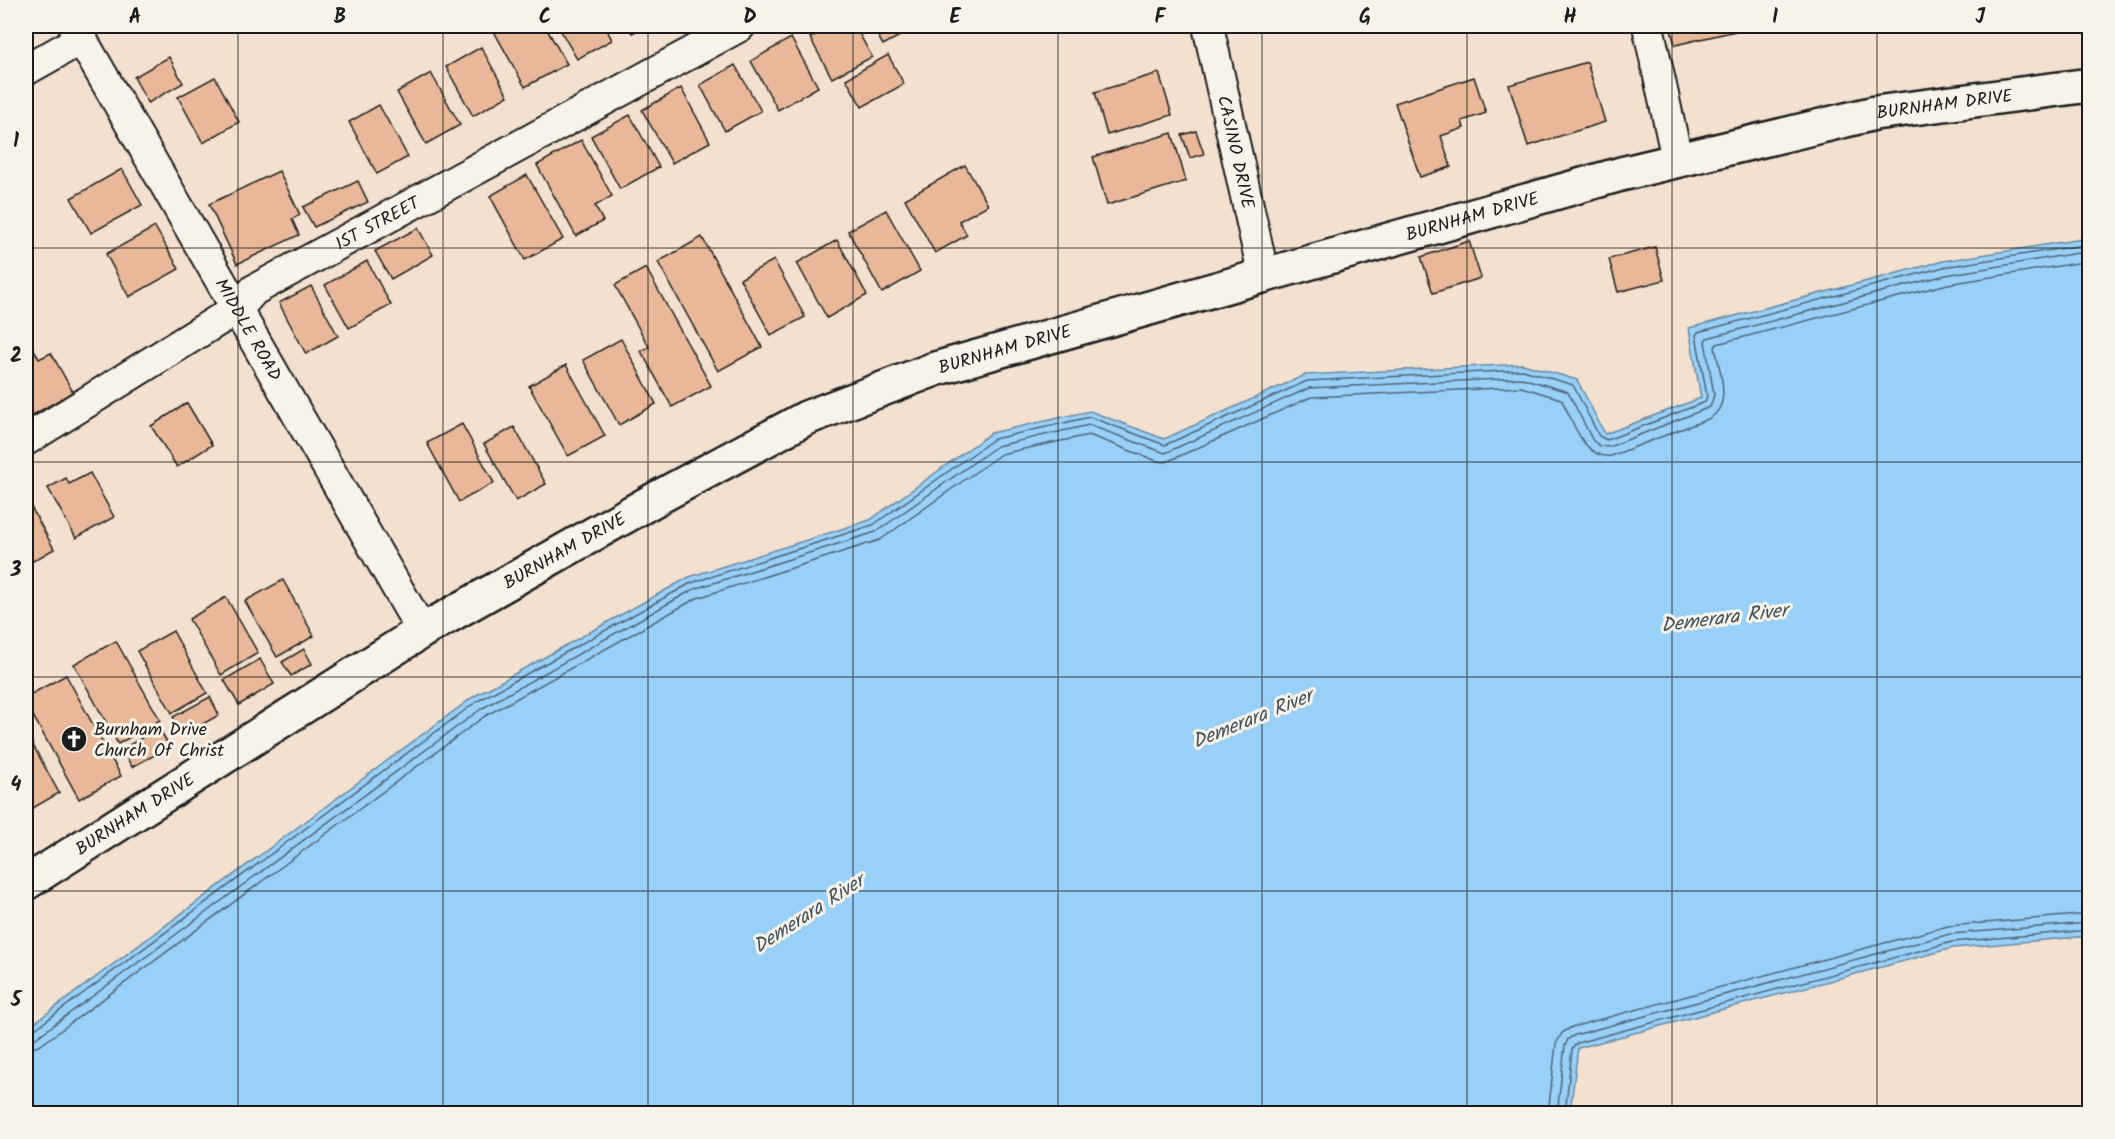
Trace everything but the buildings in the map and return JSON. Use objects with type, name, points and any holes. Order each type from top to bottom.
[{"type":"street","name":"1ST STREET","points":[[26,440],[238,308],[254,291],[740,26]]},
{"type":"street","name":"CASINO DRIVE","points":[[1208,26],[1264,277]]},
{"type":"street","points":[[1648,26],[1677,159]]},
{"type":"street","name":"MIDDLE ROAD","points":[[78,32],[422,631]]},
{"type":"street","points":[[26,70],[78,32]]},
{"type":"street","name":"BURNHAM DRIVE","points":[[26,883],[422,631],[661,496],[806,418],[935,369],[1677,159],[1875,113],[2090,85]]},
{"type":"water","name":"Demerara River","points":[[2089,238],[2089,936],[1953,948],[1578,1048],[1570,1113],[26,1113],[26,1029],[473,697],[689,577],[870,520],[991,433],[1090,411],[1164,439],[1305,375],[1523,364],[1577,380],[1605,434],[1701,398],[1689,328],[1943,261]]},
{"type":"place","name":"Burnham Drive Church Of Christ","points":[[74,739]]}]
